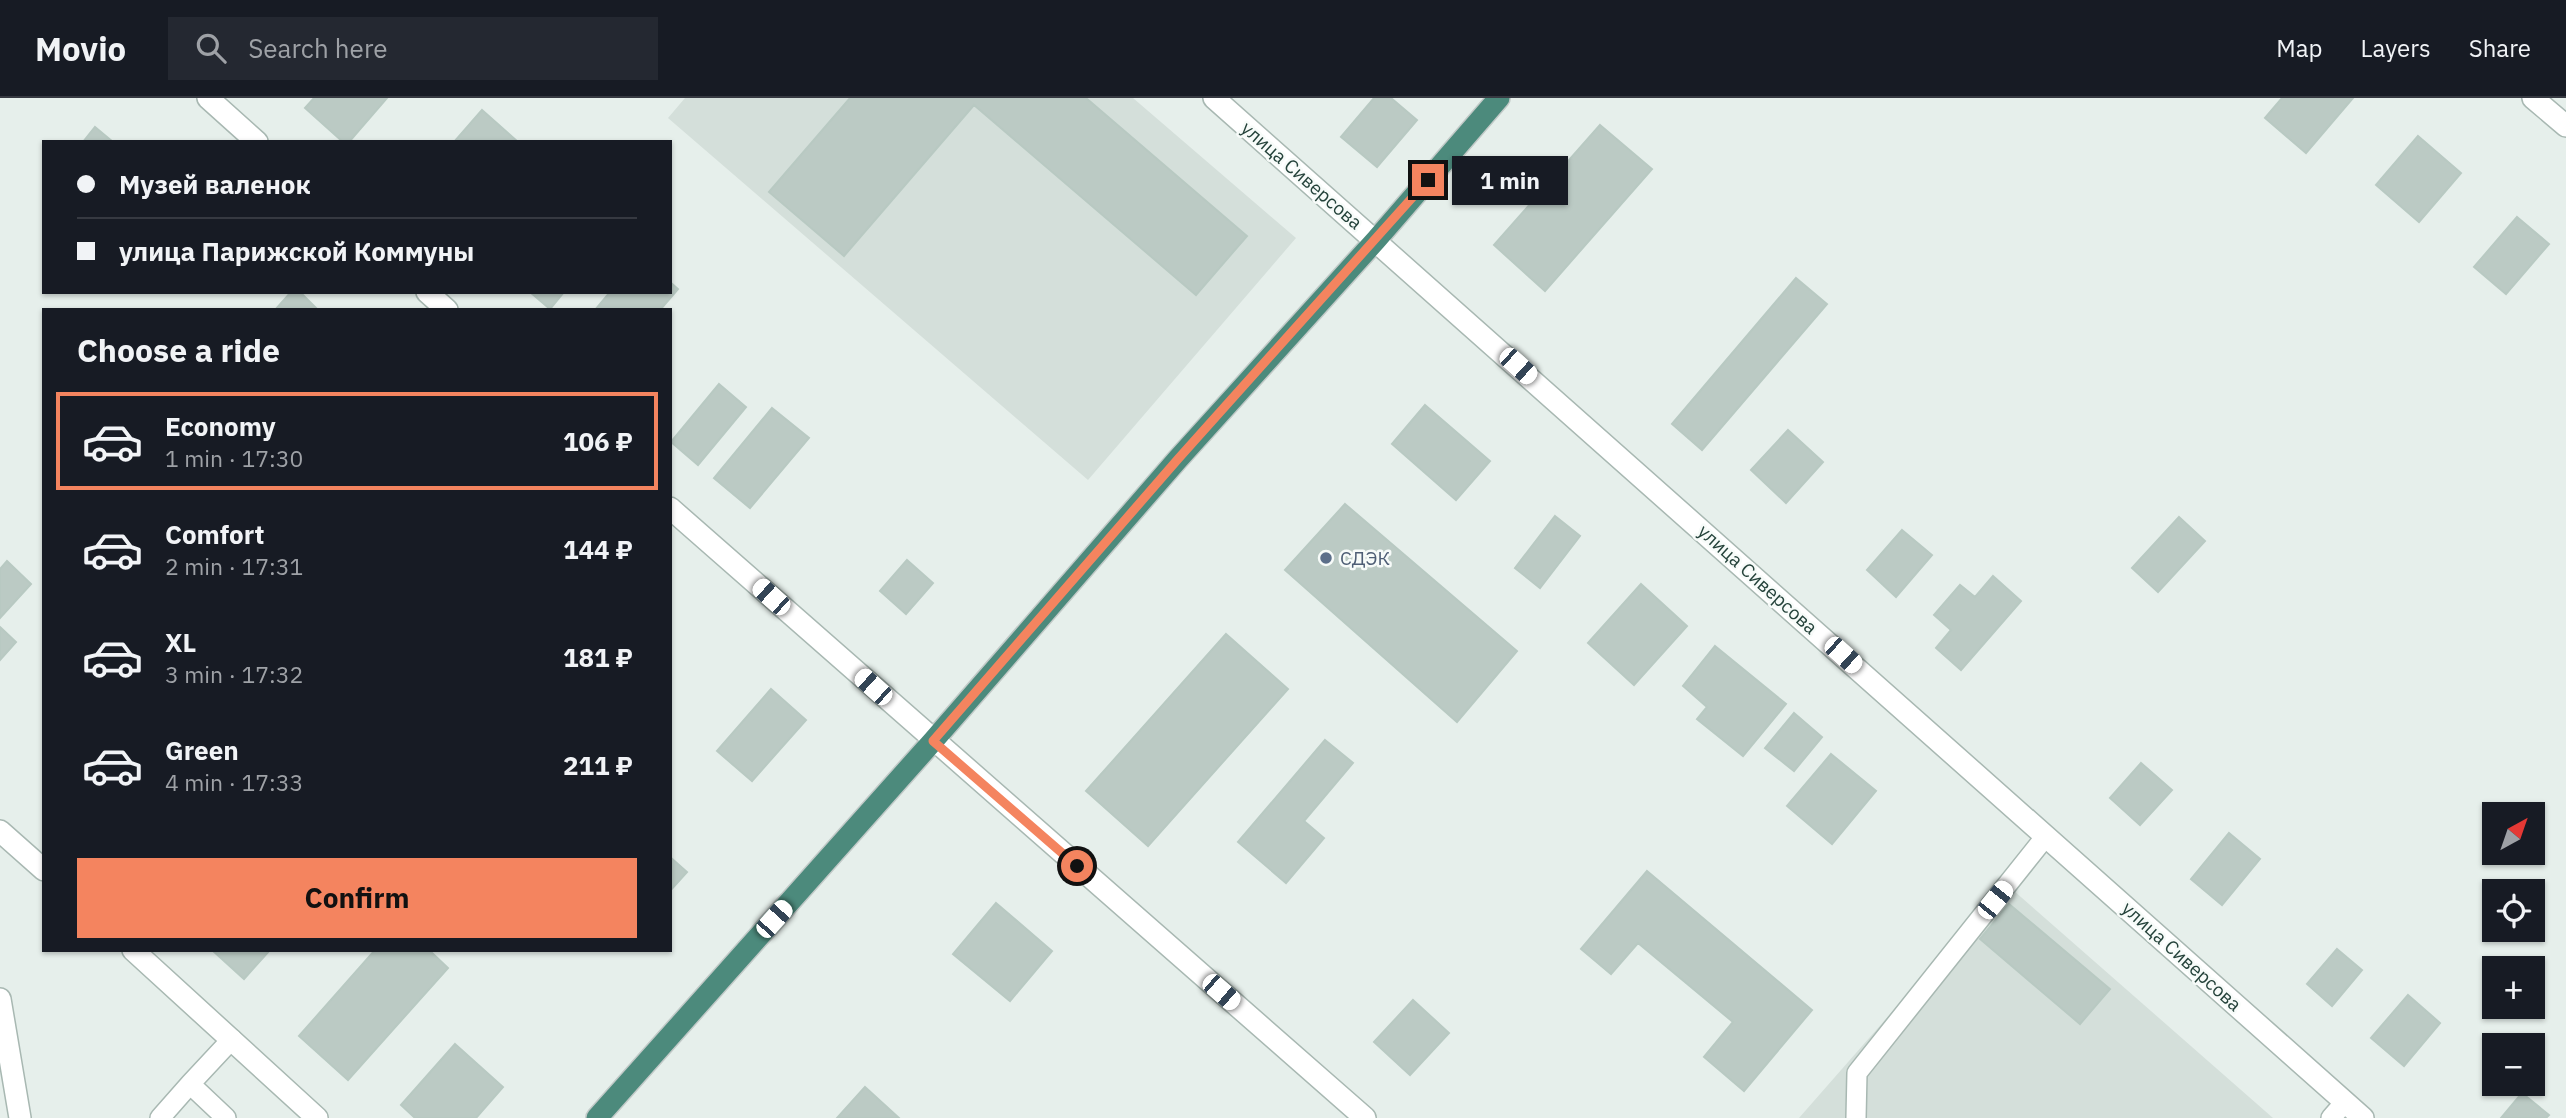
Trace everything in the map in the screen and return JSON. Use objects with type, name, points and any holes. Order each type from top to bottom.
[{"type":"highway","points":[[597,1118],[1499,98]]},
{"type":"street","points":[[208,98],[255,140]]},
{"type":"street","name":"улица Сиверсова","points":[[1214,98],[2046,836],[2338,1110],[2363,1118]]},
{"type":"street","points":[[2533,98],[2566,126]]},
{"type":"street","points":[[429,294],[445,308]]},
{"type":"street","points":[[672,510],[1365,1118]]},
{"type":"street","points":[[0,831],[42,868]]},
{"type":"street","points":[[135,952],[317,1118]]},
{"type":"street","points":[[0,999],[20,1118]]},
{"type":"lane","points":[[1856,1118],[1857,1073],[2046,836]]},
{"type":"lane","points":[[160,1118],[232,1039]]},
{"type":"lane","points":[[190,1084],[226,1118]]},
{"type":"shaded area","points":[[685,98],[1133,98],[1296,238],[1088,480],[668,118]]},
{"type":"shaded area","points":[[2005,883],[2273,1118],[1799,1118]]},
{"type":"building","points":[[314,98],[387,98],[351,140],[341,140],[305,108]]},
{"type":"building","points":[[850,98],[1086,98],[1247,236],[1196,295],[974,105],[844,256],[769,192]]},
{"type":"building","points":[[1374,98],[1391,98],[1417,120],[1377,167],[1341,137]]},
{"type":"building","points":[[2282,98],[2353,98],[2306,153],[2265,118]]},
{"type":"building","points":[[482,110],[516,140],[456,140]]},
{"type":"building","points":[[1600,125],[1652,169],[1545,291],[1494,245]]},
{"type":"building","points":[[95,127],[111,140],[85,140]]},
{"type":"building","points":[[2418,136],[2461,173],[2419,222],[2376,185]]},
{"type":"building","points":[[2517,217],[2549,244],[2506,294],[2474,267]]},
{"type":"building","points":[[1796,278],[1827,304],[1702,450],[1672,424]]},
{"type":"building","points":[[672,284],[678,289],[662,308],[597,308],[608,294],[672,294]]},
{"type":"building","points":[[289,294],[302,294],[316,308],[277,308]]},
{"type":"building","points":[[532,294],[562,294],[549,308]]},
{"type":"building","points":[[719,384],[746,407],[698,465],[672,441]]},
{"type":"building","points":[[1425,405],[1490,461],[1456,500],[1392,444]]},
{"type":"building","points":[[772,408],[809,438],[750,508],[714,478]]},
{"type":"building","points":[[1788,430],[1823,462],[1786,503],[1751,470]]},
{"type":"building","points":[[1345,504],[1517,651],[1457,722],[1285,570]]},
{"type":"building","points":[[1555,516],[1580,536],[1540,588],[1515,568]]},
{"type":"building","points":[[2179,517],[2205,541],[2158,592],[2132,568]]},
{"type":"building","points":[[1902,530],[1932,555],[1896,597],[1867,570]]},
{"type":"building","points":[[907,560],[933,583],[906,614],[880,591]]},
{"type":"building","points":[[7,561],[31,584],[0,618],[0,569]]},
{"type":"building","points":[[1993,576],[2021,601],[1961,670],[1936,648],[1951,630],[1934,615],[1960,585],[1975,597]]},
{"type":"building","points":[[1641,584],[1687,626],[1634,685],[1588,643]]},
{"type":"building","points":[[0,627],[16,642],[0,660]]},
{"type":"building","points":[[1226,634],[1288,689],[1148,846],[1086,791]]},
{"type":"building","points":[[1715,646],[1786,704],[1743,756],[1697,719],[1707,707],[1683,686]]},
{"type":"building","points":[[771,689],[806,720],[752,781],[717,751]]},
{"type":"building","points":[[1794,713],[1822,737],[1794,771],[1765,748]]},
{"type":"building","points":[[1325,740],[1353,763],[1304,821],[1324,838],[1286,883],[1238,842]]},
{"type":"building","points":[[1831,754],[1876,791],[1832,844],[1787,806]]},
{"type":"building","points":[[2141,763],[2172,790],[2140,825],[2110,798]]},
{"type":"building","points":[[2229,833],[2260,859],[2222,905],[2191,879]]},
{"type":"building","points":[[672,859],[687,872],[672,889]]},
{"type":"building","points":[[1647,871],[1812,1010],[1744,1091],[1704,1057],[1733,1022],[1638,943],[1611,974],[1581,949]]},
{"type":"building","points":[[996,903],[1052,951],[1010,1001],[953,954]]},
{"type":"building","points":[[2009,904],[2110,989],[2080,1024],[1980,939]]},
{"type":"building","points":[[2337,949],[2362,970],[2332,1006],[2307,984]]},
{"type":"building","points":[[214,952],[268,952],[244,979]]},
{"type":"building","points":[[373,952],[431,952],[448,968],[348,1080],[299,1036]]},
{"type":"building","points":[[2408,995],[2440,1023],[2404,1066],[2371,1038]]},
{"type":"building","points":[[1413,1000],[1449,1033],[1410,1075],[1374,1042]]},
{"type":"building","points":[[455,1044],[503,1087],[476,1118],[415,1118],[401,1105]]},
{"type":"building","points":[[865,1087],[899,1118],[837,1118]]},
{"type":"building","points":[[2519,1096],[2526,1096],[2549,1115],[2546,1118],[2501,1118]]},
{"type":"place","name":"СДЭК","points":[[1326,558]]},
{"type":"route","points":[[1077,866],[933,741],[1178,459],[1428,180]]}]
